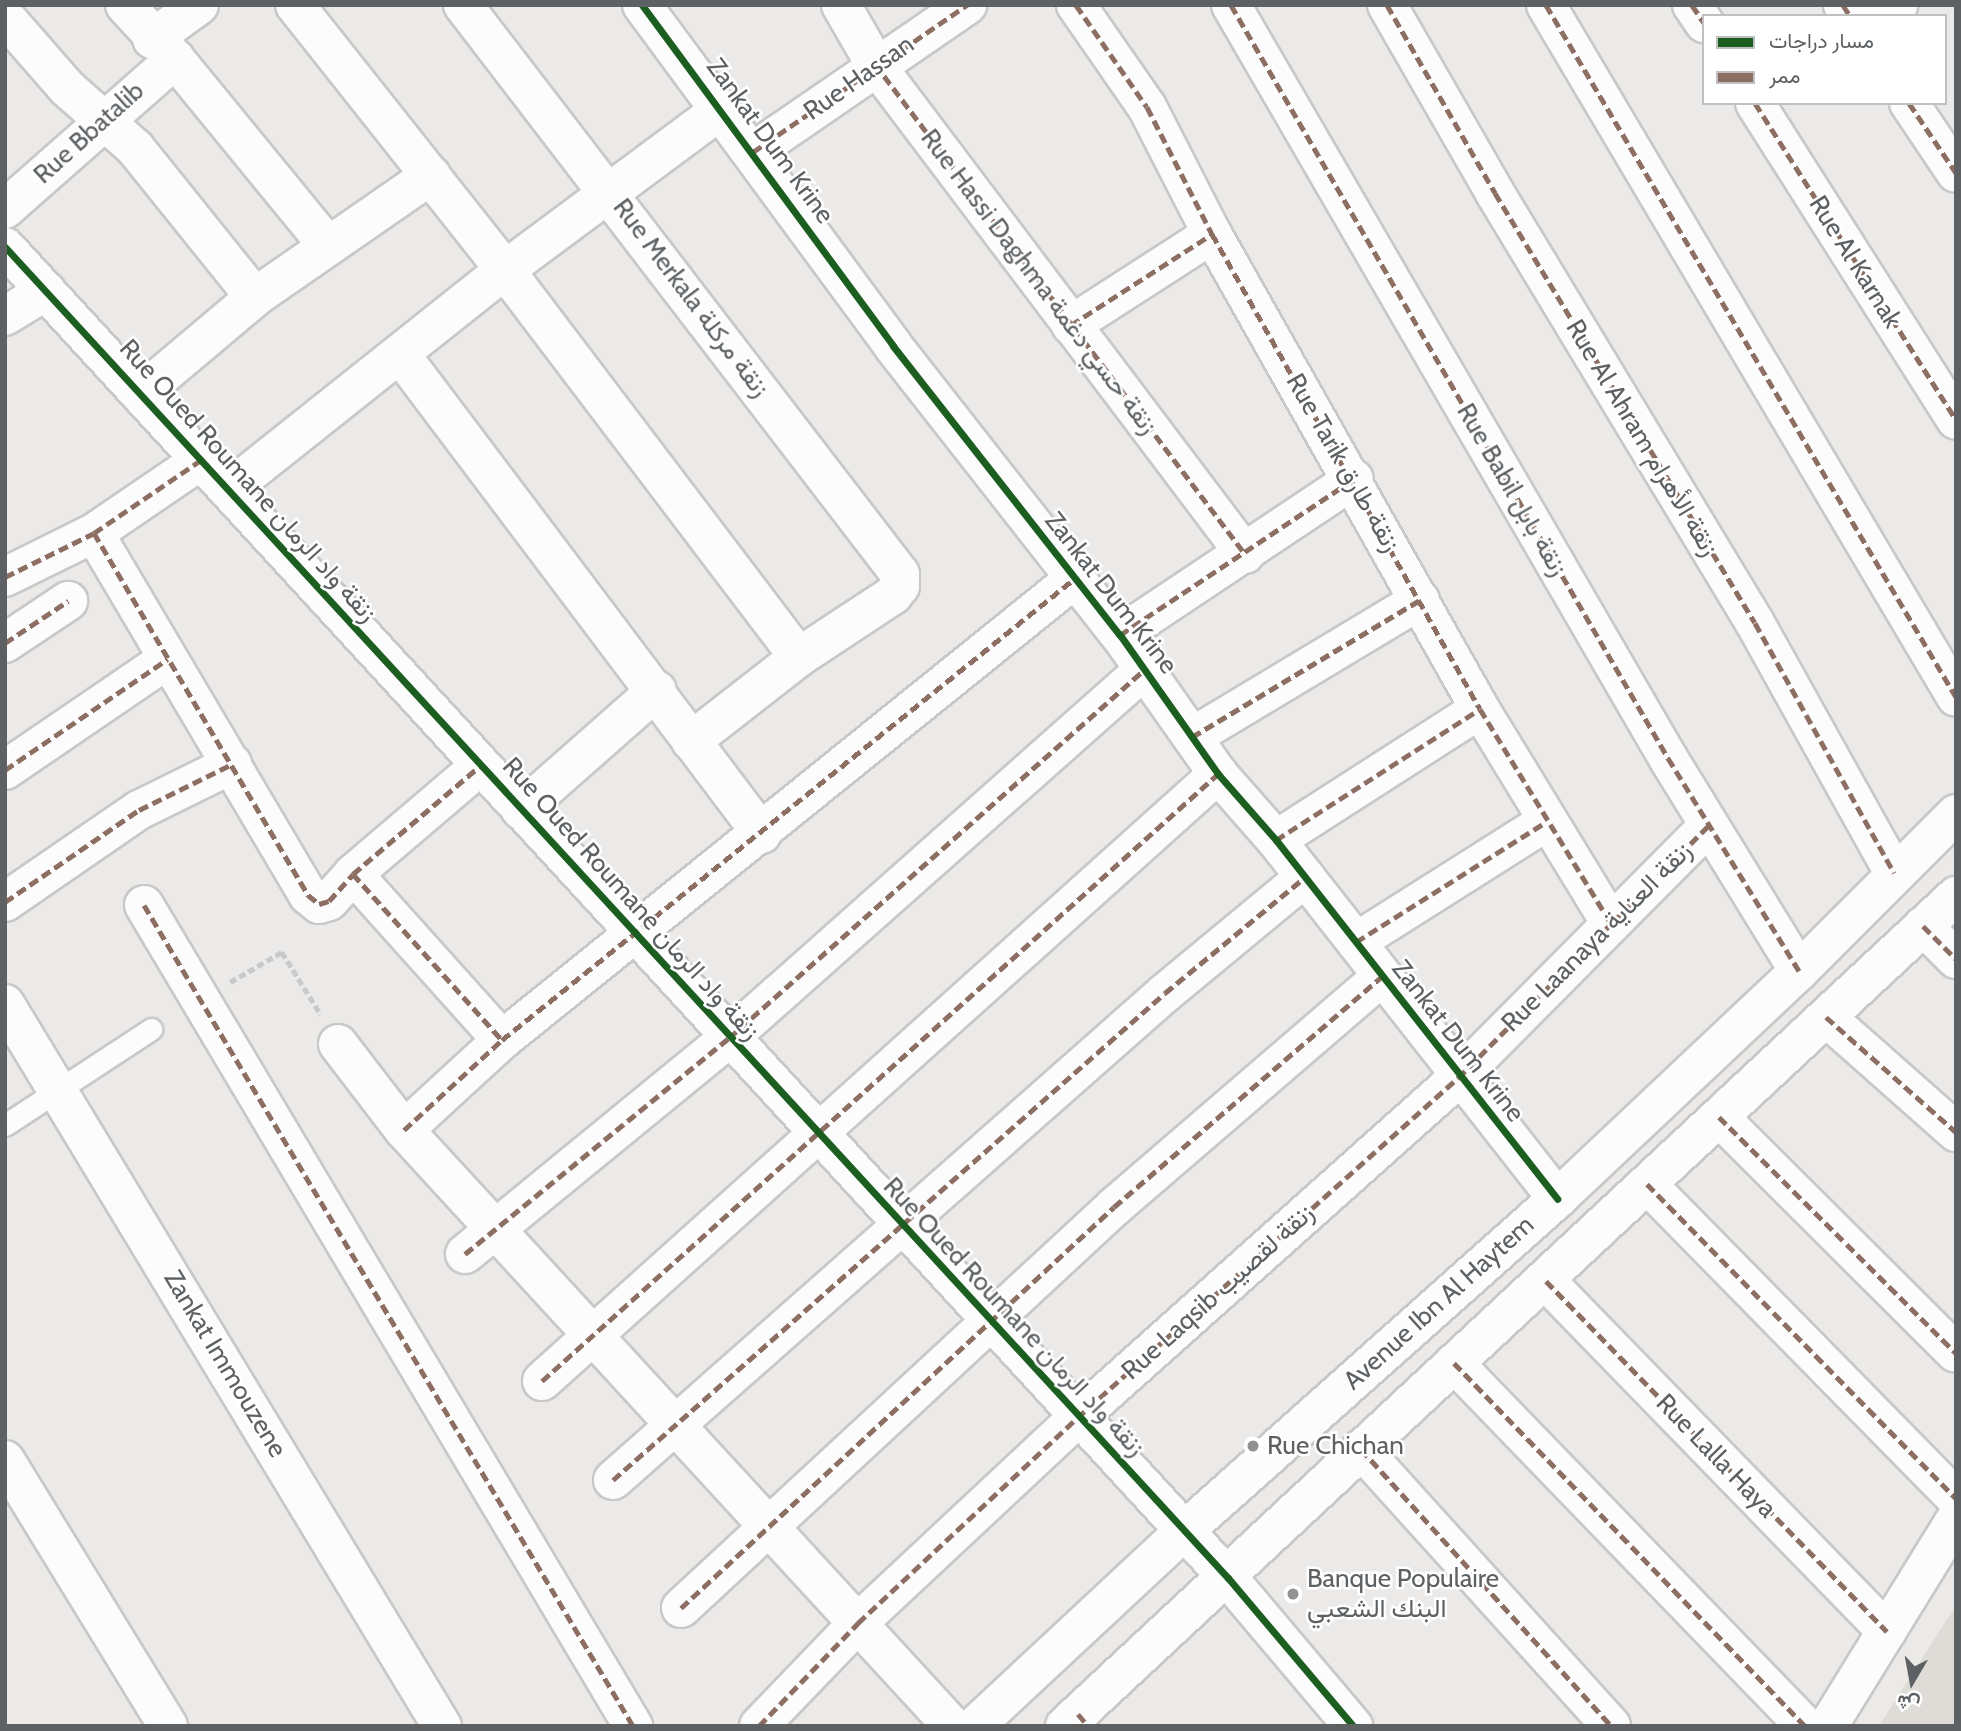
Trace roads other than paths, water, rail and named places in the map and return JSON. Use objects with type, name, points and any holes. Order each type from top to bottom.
[{"type":"street","points":[[125,5],[328,246]]},
{"type":"street","name":"Rue Bbatalib","points":[[5,209],[101,119],[200,5]]},
{"type":"street","points":[[295,5],[505,270],[799,657],[691,741]]},
{"type":"street","name":"Rue Merkala زنقة مركلة","points":[[463,5],[610,192],[896,567],[901,581],[893,595],[799,657]]},
{"type":"street","name":"Zankat Dum Krine","points":[[642,5],[722,109],[893,346],[1073,580],[1120,635],[1218,774],[1276,840],[1458,1077],[1557,1199]]},
{"type":"street","name":"Rue Hassi Daghma زنقة حسي دغمة","points":[[841,5],[875,64],[1245,554]]},
{"type":"street","name":"Rue Hassan","points":[[753,152],[875,64],[967,5]]},
{"type":"street","name":"Rue Tarik زنقة طارق","points":[[1076,5],[1147,107],[1212,234],[1354,479],[1480,709],[1546,822],[1610,922]]},
{"type":"street","name":"Rue Babil زنقة بابل","points":[[1231,5],[1708,826],[1799,971]]},
{"type":"street","name":"Rue Al Ahram زنقة الأهرام","points":[[1387,5],[1520,236],[1755,623],[1894,873]]},
{"type":"street","points":[[1546,5],[1956,696]]},
{"type":"street","points":[[1692,5],[1702,20]]},
{"type":"street","points":[[5,17],[67,88],[135,148],[255,297]]},
{"type":"street","name":"Rue Al Karnak","points":[[1756,105],[1956,420]]},
{"type":"street","points":[[1910,105],[1956,173]]},
{"type":"street","points":[[229,491],[505,270],[722,109]]},
{"type":"street","points":[[140,394],[255,297],[431,175]]},
{"type":"street","points":[[1071,325],[1212,234]]},
{"type":"street","name":"Rue Oued Roumane زنقة واد الرمان","points":[[5,247],[1077,1418],[1228,1578],[1353,1726]]},
{"type":"street","points":[[5,316],[46,291]]},
{"type":"street","points":[[400,354],[657,690],[691,741],[762,834]]},
{"type":"street","points":[[5,577],[94,533],[201,460]]},
{"type":"street","points":[[1120,635],[1354,479]]},
{"type":"street","points":[[94,533],[313,900],[326,903],[353,874],[480,766]]},
{"type":"street","points":[[404,1130],[502,1040],[762,834],[1073,580]]},
{"type":"street","points":[[1192,737],[1420,600]]},
{"type":"street","points":[[5,643],[68,601]]},
{"type":"street","points":[[5,770],[168,659]]},
{"type":"street","points":[[465,1254],[729,1038],[1145,669]]},
{"type":"street","points":[[521,810],[657,690]]},
{"type":"street","points":[[1276,840],[1480,709]]},
{"type":"street","points":[[5,902],[139,810],[232,764]]},
{"type":"street","points":[[542,1381],[1218,774]]},
{"type":"street","name":"Avenue Ibn Al Haytem","points":[[975,1726],[1183,1532],[1557,1199],[1799,971],[1894,873],[1956,814]]},
{"type":"street","points":[[1356,942],[1546,822]]},
{"type":"street","name":"Rue Laanaya زنقة العناية","points":[[1458,1077],[1708,826]]},
{"type":"street","points":[[353,874],[502,1040]]},
{"type":"street","points":[[613,1480],[680,1426],[1165,993],[1305,877]]},
{"type":"street","name":"Avenue Ibn Al Haytem","points":[[1077,1722],[1361,1449],[1546,1281],[1956,896]]},
{"type":"street","points":[[144,905],[633,1726]]},
{"type":"street","points":[[1923,926],[1956,959]]},
{"type":"street","points":[[681,1608],[1114,1207],[1381,977]]},
{"type":"street","name":"Zankat Immouzene","points":[[5,1004],[62,1092],[430,1721]]},
{"type":"street","points":[[1826,1017],[1956,1132]]},
{"type":"street","points":[[338,1044],[404,1130],[595,1333],[952,1726]]},
{"type":"street","name":"Rue Laqsib زنقة لقصيب","points":[[759,1726],[858,1623],[1077,1418],[1458,1077]]},
{"type":"street","points":[[1719,1117],[1956,1353]]},
{"type":"street","points":[[1647,1184],[1956,1498]]},
{"type":"street","name":"Rue Lalla Haya","points":[[1546,1281],[1887,1632]]},
{"type":"street","points":[[1454,1363],[1805,1726]]},
{"type":"street","points":[[1361,1449],[1611,1726]]},
{"type":"street","points":[[5,1460],[168,1726]]},
{"type":"street","points":[[1828,1726],[1956,1519]]},
{"type":"lane","points":[[5,1125],[62,1092],[151,1029]]},
{"type":"place","name":"Rue Chichan","points":[[1253,1446]]},
{"type":"place","name":"Banque Populaire البنك الشعبي","points":[[1293,1594]]}]
